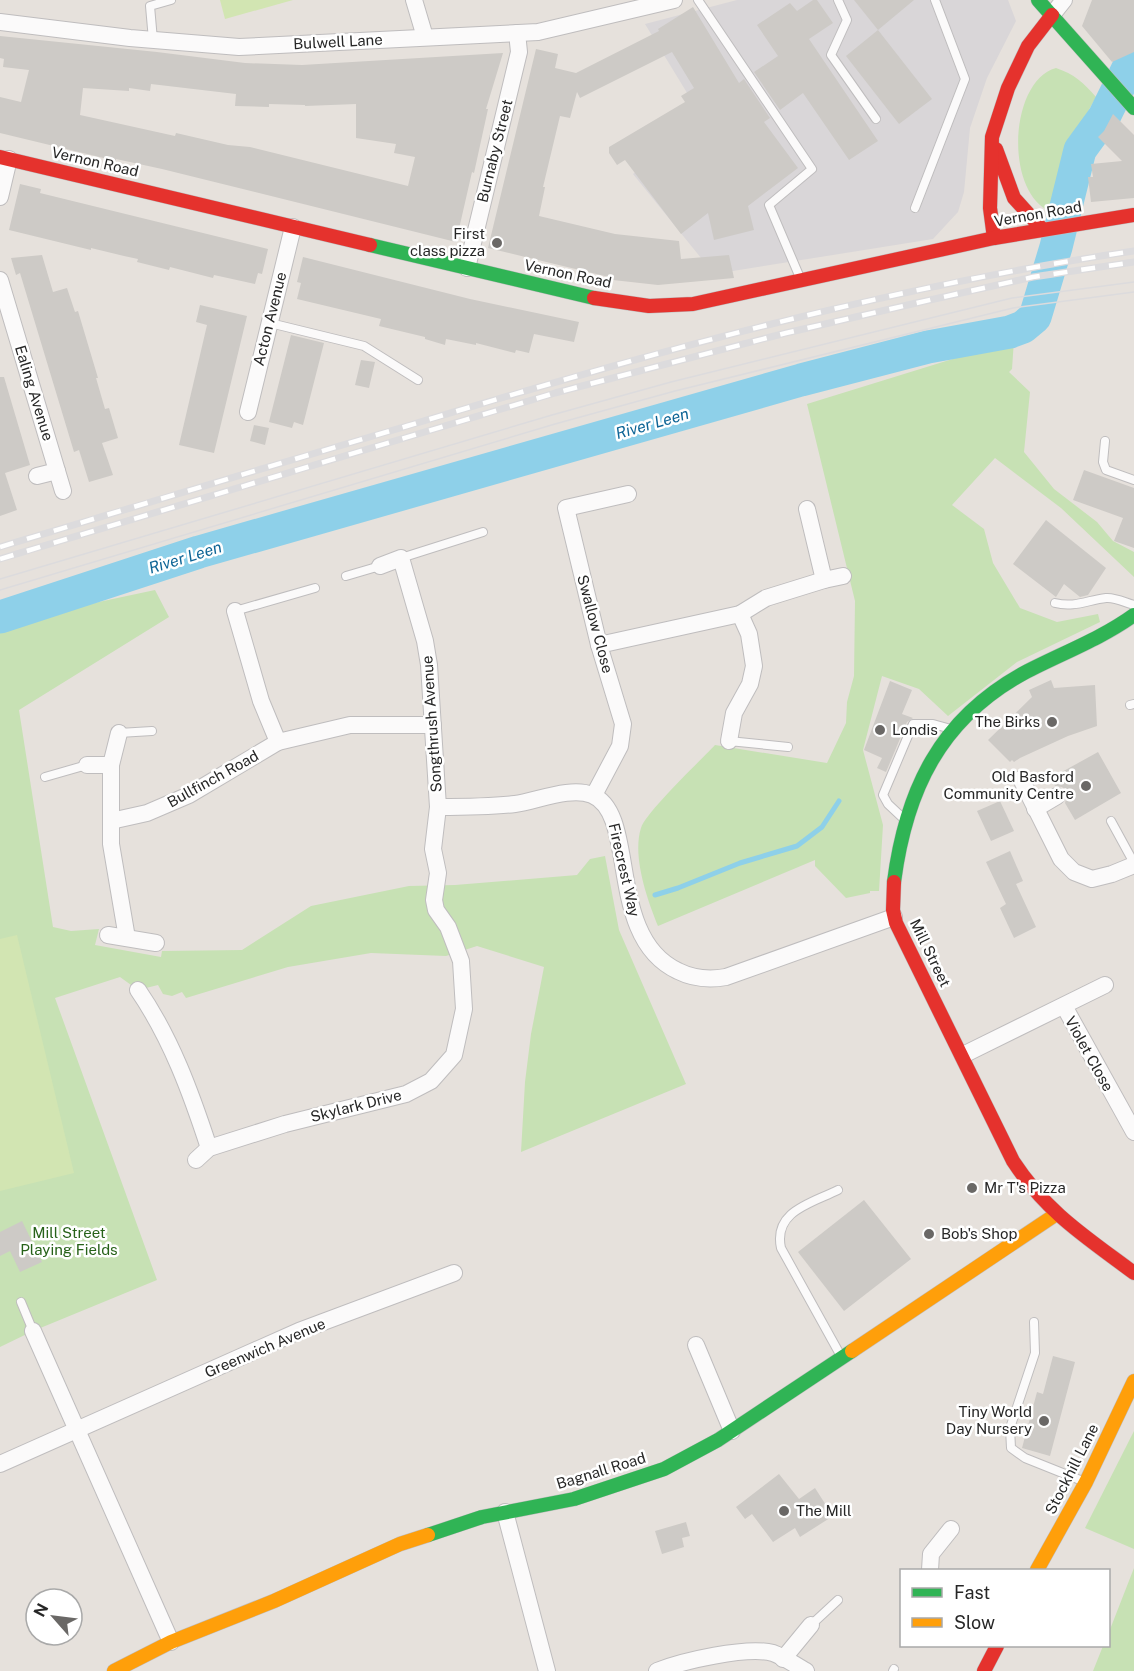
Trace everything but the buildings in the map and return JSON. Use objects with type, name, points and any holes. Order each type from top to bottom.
[{"type":"main road","points":[[1038,0],[1129,103]]},
{"type":"main road","points":[[994,238],[990,208],[992,136],[1008,88],[1028,46],[1052,15]]},
{"type":"main road","points":[[992,136],[1014,198],[1042,229]]},
{"type":"main road","name":"Vernon Road","points":[[5,158],[598,299],[649,306],[693,304],[994,238],[1134,215]]},
{"type":"main road","name":"Mill Street","points":[[1134,614],[1088,642],[995,689],[971,709],[952,730],[921,776],[905,820],[894,891],[894,917],[916,966],[1023,1176],[1055,1215],[1134,1273]]},
{"type":"main road","name":"Bagnall Road","points":[[114,1671],[171,1642],[274,1601],[400,1544],[482,1517],[574,1499],[664,1470],[732,1431],[1055,1215]]},
{"type":"main road","name":"Stockhill Lane","points":[[1038,1569],[1086,1482],[1134,1382]]},
{"type":"main road","points":[[984,1671],[996,1647]]},
{"type":"street","points":[[414,0],[425,38]]},
{"type":"street","name":"Bulwell Lane","points":[[0,22],[153,40],[238,47],[538,32],[674,0]]},
{"type":"street","points":[[1052,15],[1064,0]]},
{"type":"street","name":"Burnaby Street","points":[[467,268],[519,52],[517,33]]},
{"type":"street","points":[[0,197],[5,158]]},
{"type":"street","name":"Acton Avenue","points":[[248,412],[293,226]]},
{"type":"street","name":"Ealing Avenue","points":[[0,280],[63,491]]},
{"type":"street","points":[[37,476],[57,471]]},
{"type":"street","name":"Swallow Close","points":[[594,795],[620,746],[623,724],[599,645],[566,508],[628,494]]},
{"type":"street","points":[[807,509],[824,580]]},
{"type":"street","points":[[380,566],[401,558]]},
{"type":"street","name":"Songthrush Avenue","points":[[401,558],[425,641],[429,664],[438,807]]},
{"type":"street","points":[[599,645],[740,614],[766,598],[843,576]]},
{"type":"street","points":[[236,611],[261,701],[278,742]]},
{"type":"street","points":[[729,741],[734,713],[750,684],[754,666],[749,634],[740,614]]},
{"type":"street","name":"Bullfinch Road","points":[[111,821],[147,813],[189,795],[278,742],[350,724],[433,725]]},
{"type":"street","points":[[119,733],[111,765],[111,844],[127,938]]},
{"type":"street","points":[[87,765],[111,765]]},
{"type":"street","points":[[1021,779],[1061,859],[1074,872],[1092,879],[1112,874],[1134,864]]},
{"type":"street","points":[[438,807],[515,804],[573,792],[594,795]]},
{"type":"street","name":"Firecrest Way","points":[[594,795],[603,803],[611,816],[625,870],[632,913],[642,939],[649,950],[660,960],[684,974],[700,979],[726,977],[894,917]]},
{"type":"street","points":[[1035,809],[1057,796]]},
{"type":"street","name":"Skylark Drive","points":[[138,990],[156,1016],[192,1098],[202,1154],[285,1124],[406,1094],[431,1081],[454,1055],[464,1009],[461,961],[448,927],[435,905],[434,892],[438,873],[433,849],[438,807]]},
{"type":"street","points":[[108,935],[156,943]]},
{"type":"street","name":"Violet Close","points":[[963,1055],[1105,985]]},
{"type":"street","name":"Violet Close","points":[[1064,1006],[1134,1132]]},
{"type":"street","name":"Greenwich Avenue","points":[[0,1464],[79,1431],[299,1331],[453,1273]]},
{"type":"street","points":[[33,1331],[171,1642]]},
{"type":"street","points":[[696,1345],[732,1431]]},
{"type":"street","points":[[505,1512],[547,1671]]},
{"type":"street","points":[[930,1569],[931,1554],[951,1529]]},
{"type":"street","points":[[783,1659],[811,1625]]},
{"type":"street","points":[[664,1668],[750,1651],[773,1653],[806,1671]]},
{"type":"lane","points":[[153,40],[150,6],[171,0]]},
{"type":"lane","points":[[698,0],[813,170],[769,205],[802,280]]},
{"type":"lane","points":[[838,0],[847,20],[831,55],[876,119]]},
{"type":"lane","points":[[915,208],[965,79],[935,0]]},
{"type":"lane","points":[[270,323],[364,346],[418,380]]},
{"type":"lane","points":[[1105,441],[1103,462],[1106,470],[1134,480]]},
{"type":"lane","points":[[401,558],[483,532]]},
{"type":"lane","points":[[346,576],[380,566]]},
{"type":"lane","points":[[236,611],[315,588]]},
{"type":"lane","points":[[1055,603],[1065,606],[1085,604],[1109,597],[1134,614]]},
{"type":"lane","points":[[905,820],[888,804],[883,795],[913,724],[933,724],[952,730]]},
{"type":"lane","points":[[119,733],[152,731]]},
{"type":"lane","points":[[729,741],[788,747]]},
{"type":"lane","points":[[45,777],[87,765]]},
{"type":"lane","points":[[1111,821],[1134,864]]},
{"type":"lane","points":[[838,1190],[790,1215],[781,1226],[779,1241],[843,1358]]},
{"type":"lane","points":[[21,1302],[33,1331]]},
{"type":"lane","points":[[1034,1322],[1035,1353],[1010,1428],[1011,1448],[1025,1458],[1086,1482]]},
{"type":"lane","points":[[811,1625],[838,1600]]},
{"type":"shaded area","points":[[737,0],[1008,0],[1016,21],[987,78],[970,128],[964,192],[958,212],[933,239],[714,274],[633,174],[703,119],[645,24]]},
{"type":"green space","points":[[220,0],[293,0],[225,19]]},
{"type":"green space","points":[[1056,68],[1078,80],[1096,97],[1069,146],[1051,212],[1036,201],[1025,183],[1018,138],[1021,114],[1029,93],[1040,77]]},
{"type":"green space","points":[[1014,340],[1012,369],[1009,372],[1030,392],[1024,452],[1054,489],[1097,522],[1113,541],[1134,552],[1134,577],[1061,508],[995,458],[952,505],[984,529],[993,563],[1020,608],[1057,622],[1098,614],[1100,622],[1017,662],[948,716],[919,689],[882,676],[863,750],[883,825],[879,891],[870,891],[870,893],[846,898],[815,866],[815,860],[658,926],[642,877],[638,851],[641,828],[663,799],[715,745],[827,763],[846,723],[847,702],[854,676],[855,601],[807,404]]},
{"type":"green space","name":"Mill Street Playing Fields","points":[[155,590],[169,617],[19,710],[53,927],[71,931],[99,929],[95,945],[161,957],[162,951],[242,950],[311,906],[409,886],[455,885],[577,875],[590,859],[605,856],[619,930],[686,1084],[521,1152],[525,1082],[531,1034],[544,967],[477,946],[446,956],[371,953],[288,967],[186,998],[182,992],[172,996],[163,994],[158,985],[138,990],[120,977],[55,998],[157,1280],[0,1347],[0,623]]},
{"type":"green space","points":[[17,935],[74,1173],[0,1191],[0,939]]},
{"type":"green space","points":[[1134,1431],[1134,1549],[1085,1528]]},
{"type":"green space","points":[[1134,1568],[1134,1671],[1093,1671],[1103,1647],[1110,1647],[1110,1629]]},
{"type":"waterway","name":"River Leen","points":[[0,617],[199,552],[801,380],[928,347],[1010,332],[1023,327],[1035,317],[1056,247],[1080,150],[1104,117],[1134,56]]},
{"type":"waterway","points":[[655,895],[740,863],[797,846],[822,827],[839,801]]},
{"type":"tram line","points":[[0,579],[552,415],[671,382],[1012,298],[1134,282]]},
{"type":"tram line","points":[[0,590],[555,424],[675,391],[1013,308],[1134,292]]},
{"type":"railway","points":[[0,547],[497,399],[677,348],[858,303],[950,283],[1134,251]]},
{"type":"railway","points":[[0,559],[555,393],[786,333],[912,304],[1033,277],[1134,262]]},
{"type":"traffic: fast","points":[[1038,0],[1134,108]]},
{"type":"traffic: fast","points":[[370,245],[594,298]]},
{"type":"traffic: fast","points":[[894,882],[900,848],[918,788],[932,760],[949,735],[970,712],[995,691],[1024,673],[1094,639],[1134,615]]},
{"type":"traffic: fast","points":[[428,1535],[482,1517],[574,1499],[664,1469],[718,1440],[852,1351]]},
{"type":"traffic: slow","points":[[852,1351],[1055,1215]]},
{"type":"traffic: slow","points":[[1038,1569],[1086,1482],[1134,1381]]},
{"type":"traffic: slow","points":[[114,1671],[171,1642],[274,1601],[400,1544],[428,1535]]},
{"type":"traffic: jam","points":[[994,238],[990,208],[992,137],[1008,88],[1028,46],[1052,15]]},
{"type":"traffic: jam","points":[[996,149],[1014,198],[1042,229]]},
{"type":"traffic: jam","points":[[0,157],[370,245]]},
{"type":"traffic: jam","points":[[594,298],[649,306],[693,304],[994,238],[1134,215]]},
{"type":"traffic: jam","points":[[894,882],[893,910],[896,923],[1013,1161],[1040,1195],[1068,1223],[1134,1273]]},
{"type":"traffic: jam","points":[[984,1671],[996,1647]]},
{"type":"place","name":"First class pizza","points":[[497,243]]},
{"type":"place","name":"The Birks","points":[[1052,722]]},
{"type":"place","name":"Londis","points":[[880,730]]},
{"type":"place","name":"Old Basford Community Centre","points":[[1086,786]]},
{"type":"place","name":"Mr T's Pizza","points":[[972,1188]]},
{"type":"place","name":"Bob's Shop","points":[[929,1234]]},
{"type":"place","name":"Tiny World Day Nursery","points":[[1044,1421]]},
{"type":"place","name":"The Mill","points":[[784,1511]]}]
